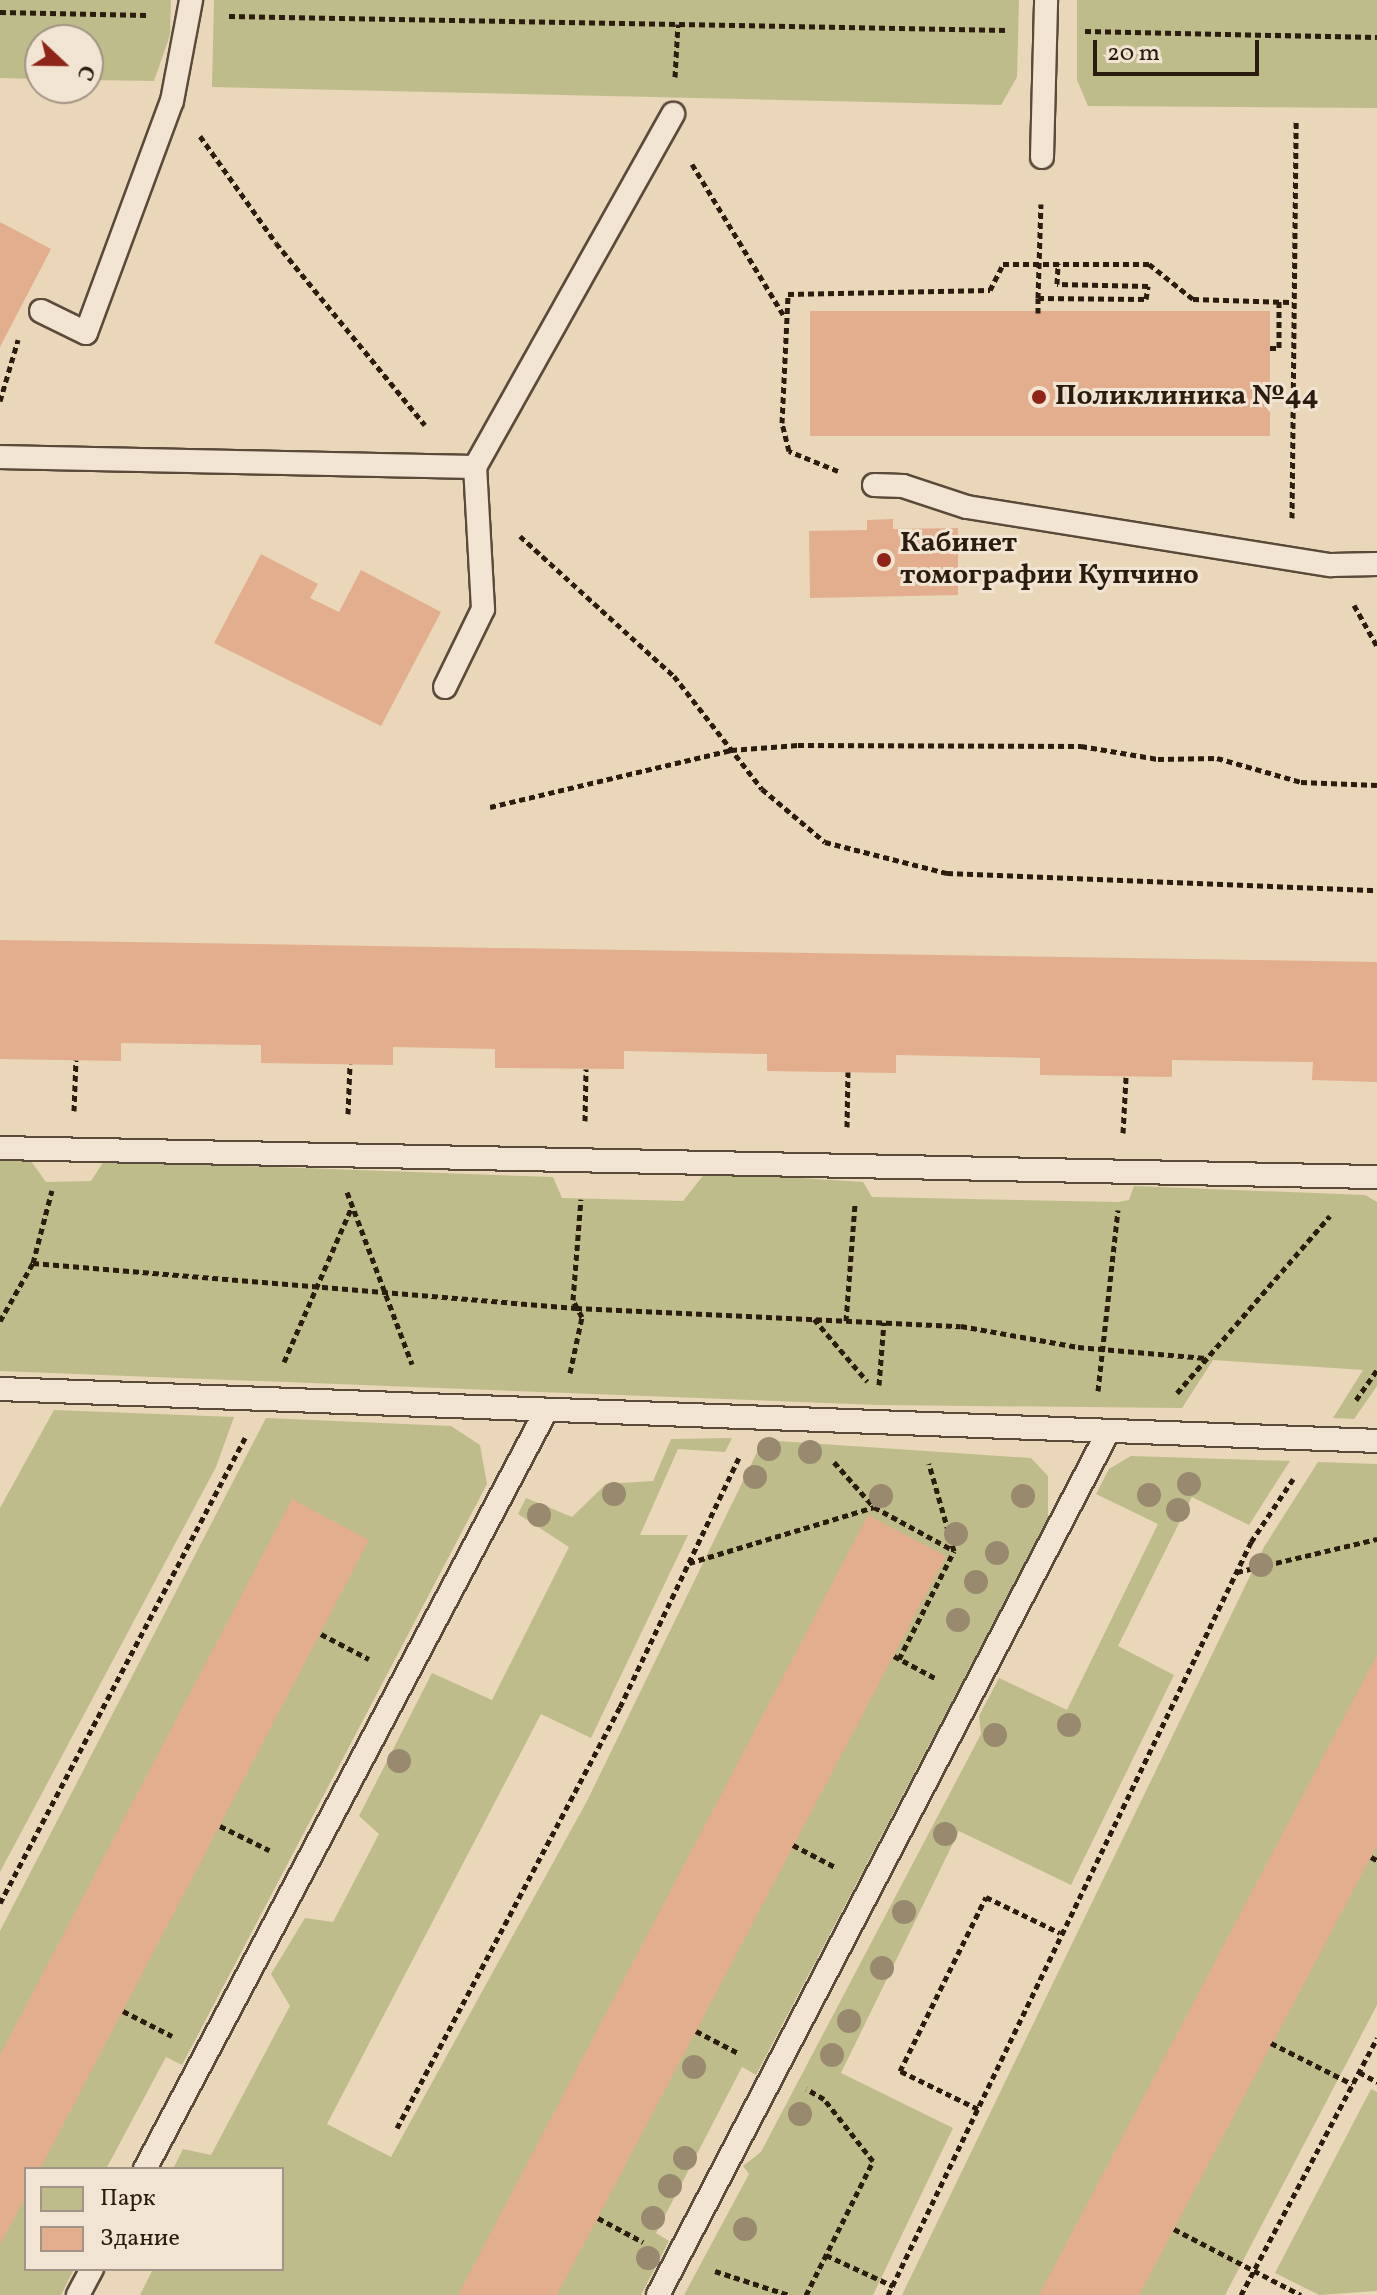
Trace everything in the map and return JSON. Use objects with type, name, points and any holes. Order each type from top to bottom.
[{"type":"lane","points":[[1042,157],[1046,0]]},
{"type":"lane","points":[[41,311],[86,333],[172,101],[191,8]]},
{"type":"lane","points":[[445,687],[483,609],[475,467],[673,114]]},
{"type":"lane","points":[[0,457],[475,467]]},
{"type":"lane","points":[[874,485],[967,507],[1292,555],[1331,565],[1377,564]]},
{"type":"lane","points":[[0,1148],[348,1152],[584,1161],[1377,1177]]},
{"type":"lane","points":[[0,1389],[1377,1441]]},
{"type":"lane","points":[[146,2167],[546,1411]]},
{"type":"lane","points":[[658,2295],[1101,1432]]},
{"type":"lane","points":[[78,2295],[91,2271]]},
{"type":"path","points":[[0,12],[191,8],[678,24],[1377,37]]},
{"type":"path","points":[[678,24],[673,114],[692,164],[784,317]]},
{"type":"path","points":[[172,101],[451,466]]},
{"type":"path","points":[[1292,555],[1291,302],[1296,121]]},
{"type":"path","points":[[1038,313],[1041,204]]},
{"type":"path","points":[[1038,298],[1146,299],[1148,286],[1057,284],[1058,263]]},
{"type":"path","points":[[874,485],[789,451],[782,423],[784,317],[788,294],[990,290],[1003,264],[1149,264],[1193,299],[1291,302]]},
{"type":"path","points":[[1270,348],[1279,348],[1279,301]]},
{"type":"path","points":[[0,401],[7,358],[41,311]]},
{"type":"path","points":[[477,499],[674,676],[789,818],[825,842],[898,866],[1377,890]]},
{"type":"path","points":[[490,807],[731,750],[1081,746],[1158,759],[1217,758],[1301,782],[1377,785]]},
{"type":"path","points":[[0,1321],[33,1263],[62,1149],[74,1125],[76,1060]]},
{"type":"path","points":[[350,1064],[348,1152],[351,1209],[427,1407]]},
{"type":"path","points":[[546,1411],[578,1348],[582,1317],[576,1308],[586,1069]]},
{"type":"path","points":[[1101,1432],[1102,1349],[1122,1171],[1126,1077]]},
{"type":"path","points":[[1156,1434],[1206,1358],[1338,1207]]},
{"type":"path","points":[[0,1903],[262,1401],[351,1209]]},
{"type":"path","points":[[33,1263],[576,1308],[961,1326],[1102,1349],[1206,1358]]},
{"type":"path","points":[[814,1319],[878,1394],[884,1322]]},
{"type":"path","points":[[397,2128],[689,1563],[758,1417]]},
{"type":"path","points":[[813,1419],[817,1443],[874,1507],[954,1551]]},
{"type":"path","points":[[899,1659],[954,1551],[923,1424]]},
{"type":"path","points":[[888,2295],[1060,1933],[1237,1572],[1323,1439]]},
{"type":"path","points":[[689,1563],[874,1507]]},
{"type":"path","points":[[1237,1572],[1377,1539]]},
{"type":"path","points":[[321,1634],[405,1677]]},
{"type":"path","points":[[220,1826],[304,1868]]},
{"type":"path","points":[[978,2109],[900,2071],[986,1897],[1060,1933]]},
{"type":"path","points":[[123,2011],[206,2053]]},
{"type":"path","points":[[696,2031],[824,2099],[873,2161],[806,2295]]},
{"type":"path","points":[[1241,2295],[1377,2038]]},
{"type":"path","points":[[1271,2043],[1352,2084]]},
{"type":"path","points":[[1359,2072],[1377,2082]]},
{"type":"path","points":[[598,2218],[677,2258],[789,2295]]},
{"type":"path","points":[[1174,2229],[1301,2295]]},
{"type":"path","points":[[826,2255],[893,2286]]},
{"type":"green space","points":[[0,0],[171,0],[170,35],[154,81],[104,80],[104,24],[24,24],[24,79],[0,78]]},
{"type":"green space","points":[[214,0],[1019,0],[1017,77],[1001,105],[212,87]]},
{"type":"green space","points":[[1077,0],[1377,0],[1377,108],[1088,106],[1077,80]]},
{"type":"green space","points":[[0,1157],[28,1157],[46,1182],[91,1181],[104,1161],[553,1177],[562,1198],[683,1201],[706,1172],[863,1182],[872,1197],[1119,1202],[1129,1200],[1134,1186],[1365,1195],[1377,1202],[1377,1386],[1354,1419],[1333,1418],[1363,1370],[1213,1360],[1182,1408],[878,1405],[0,1371]]},
{"type":"green space","points":[[54,1410],[234,1417],[216,1467],[0,1872],[0,1508]]},
{"type":"green space","points":[[266,1418],[451,1426],[480,1445],[487,1484],[182,2065],[166,2057],[107,2167],[24,2167],[24,2271],[73,2271],[61,2295],[0,2295],[0,1931]]},
{"type":"green space","points":[[732,1438],[725,1452],[678,1449],[640,1535],[688,1535],[591,1738],[541,1714],[327,2124],[391,2157],[587,1801],[763,1440],[1031,1458],[1048,1476],[1048,1518],[756,2075],[742,2067],[656,2233],[669,2241],[641,2295],[140,2295],[152,2271],[284,2271],[284,2167],[174,2167],[183,2149],[211,2155],[290,2006],[271,1974],[305,1918],[333,1922],[379,1834],[359,1816],[432,1673],[492,1700],[569,1547],[518,1514],[526,1498],[572,1517],[606,1484],[653,1481],[671,1439]]},
{"type":"green space","points":[[1131,1456],[1290,1461],[1249,1525],[1192,1497],[1118,1646],[1174,1675],[1071,1885],[959,1831],[841,2073],[953,2128],[873,2295],[684,2295],[749,2174],[743,2166],[761,2152],[981,1734],[979,1716],[999,1678],[1067,1710],[1158,1524],[1096,1494],[1109,1469]]},
{"type":"green space","points":[[1318,1462],[1377,1464],[1377,2005],[1225,2295],[902,2295],[1264,1547]]},
{"type":"green space","points":[[1371,2089],[1377,2092],[1377,2291],[1319,2295],[1275,2273]]},
{"type":"building","points":[[0,222],[51,249],[0,347]]},
{"type":"building","name":"Поликлиника №44","points":[[810,311],[1270,311],[1270,436],[810,436]]},
{"type":"building","name":"Кабинет томографии Купчино","points":[[893,519],[893,529],[958,528],[958,595],[810,598],[809,531],[867,530],[867,520]]},
{"type":"building","points":[[261,554],[318,584],[310,598],[339,612],[361,570],[441,612],[381,726],[214,643]]},
{"type":"building","points":[[0,940],[1377,962],[1377,1082],[1312,1080],[1313,1062],[1172,1060],[1172,1077],[1040,1075],[1040,1058],[896,1055],[896,1073],[767,1071],[767,1054],[624,1051],[624,1069],[495,1068],[495,1049],[393,1047],[393,1065],[261,1063],[261,1045],[121,1043],[121,1061],[0,1059]]},
{"type":"building","points":[[292,1499],[369,1540],[41,2167],[24,2167],[24,2200],[0,2245],[0,2055]]},
{"type":"building","points":[[868,1515],[946,1556],[557,2295],[458,2295]]},
{"type":"building","points":[[1377,1655],[1377,1845],[1371,1857],[1139,2295],[1039,2295]]},
{"type":"place","name":"Поликлиника №44","points":[[1039,397]]},
{"type":"place","name":"Кабинет томографии Купчино","points":[[884,560]]}]
